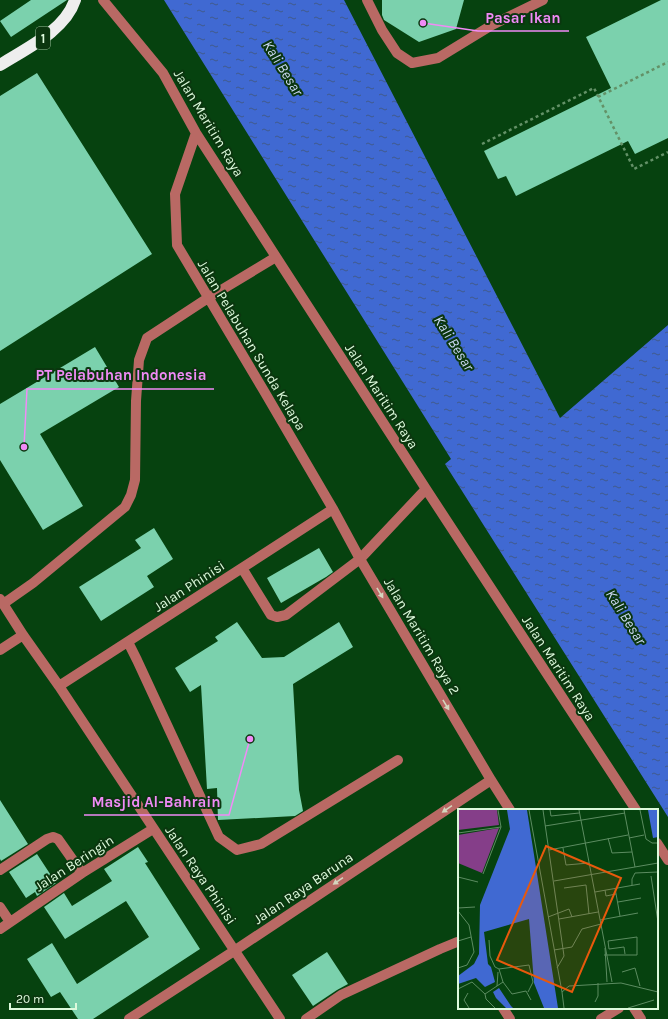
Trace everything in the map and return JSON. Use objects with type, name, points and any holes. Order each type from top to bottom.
[{"type":"highway","name":"1","points":[[0,65],[46,36],[62,22],[73,6],[74,0]]},
{"type":"street","name":"Jalan Maritim Raya","points":[[103,0],[163,73],[196,133],[635,809]]},
{"type":"street","points":[[367,0],[382,30],[397,53],[412,62],[438,58],[492,25],[543,0]]},
{"type":"street","name":"Jalan Pelabuhan Sunda Kelapa","points":[[196,133],[175,194],[177,246],[360,559]]},
{"type":"street","points":[[2,601],[33,583],[125,507],[131,495],[135,480],[136,401],[139,360],[147,338],[208,298],[276,257]]},
{"type":"street","points":[[242,568],[271,615],[277,617],[286,614],[360,559],[426,489]]},
{"type":"street","name":"Jalan Phinisi","points":[[59,686],[332,509]]},
{"type":"street","name":"Jalan Maritim Raya 2","points":[[360,559],[509,809]]},
{"type":"street","name":"Jalan Raya Phinisi","points":[[2,601],[23,635],[59,686],[280,1019]]},
{"type":"street","points":[[0,650],[23,635]]},
{"type":"street","points":[[128,642],[219,837],[237,850],[262,844],[398,760]]},
{"type":"street","name":"Jalan Raya Baruna","points":[[129,1019],[491,780]]},
{"type":"street","name":"Jalan Beringin","points":[[0,929],[153,829]]},
{"type":"street","points":[[0,870],[47,839],[53,837],[58,839],[82,874]]},
{"type":"street","points":[[658,845],[668,860]]},
{"type":"street","points":[[0,907],[10,922]]},
{"type":"street","points":[[306,1019],[341,995],[458,942]]},
{"type":"street","points":[[504,1009],[510,1019]]},
{"type":"street","points":[[602,1019],[617,1009]]},
{"type":"street","points":[[635,1009],[641,1019]]},
{"type":"path","points":[[598,97],[668,62]]},
{"type":"path","points":[[482,144],[594,88],[634,169],[668,152]]},
{"type":"water","name":"Kali Besar","points":[[164,0],[344,0],[560,418],[668,325],[668,817],[445,464],[451,459]]},
{"type":"building","points":[[31,0],[67,0],[11,37],[0,21]]},
{"type":"building","points":[[382,0],[464,0],[456,29],[419,42],[384,20],[382,15]]},
{"type":"building","points":[[661,0],[668,0],[668,138],[635,154],[628,141],[516,196],[506,176],[498,179],[484,151],[611,88],[586,37]]},
{"type":"building","points":[[37,73],[152,254],[0,351],[0,96]]},
{"type":"building","points":[[95,347],[119,387],[40,434],[83,506],[43,530],[0,460],[0,404]]},
{"type":"building","points":[[154,528],[173,559],[147,576],[154,587],[101,621],[79,587],[141,548],[135,540]]},
{"type":"building","points":[[319,548],[333,572],[281,603],[267,578]]},
{"type":"building","points":[[237,622],[262,658],[284,657],[339,622],[353,647],[293,684],[299,790],[303,811],[295,816],[218,820],[217,788],[207,789],[201,685],[190,692],[175,668],[218,641],[215,637]]},
{"type":"building","points":[[0,800],[28,844],[1,861],[0,859]]},
{"type":"building","points":[[138,847],[148,862],[145,863],[200,949],[93,1019],[78,1019],[60,992],[51,997],[27,959],[52,943],[77,984],[149,937],[126,901],[65,939],[44,907],[64,893],[72,906],[112,881],[104,869]]},
{"type":"building","points":[[37,854],[56,883],[37,896],[35,892],[26,898],[9,872]]},
{"type":"building","points":[[327,952],[348,984],[313,1006],[292,975]]},
{"type":"place","name":"Pasar Ikan","points":[[423,23]]},
{"type":"place","name":"PT Pelabuhan Indonesia","points":[[24,447]]},
{"type":"place","name":"Masjid Al-Bahrain","points":[[250,739]]}]
